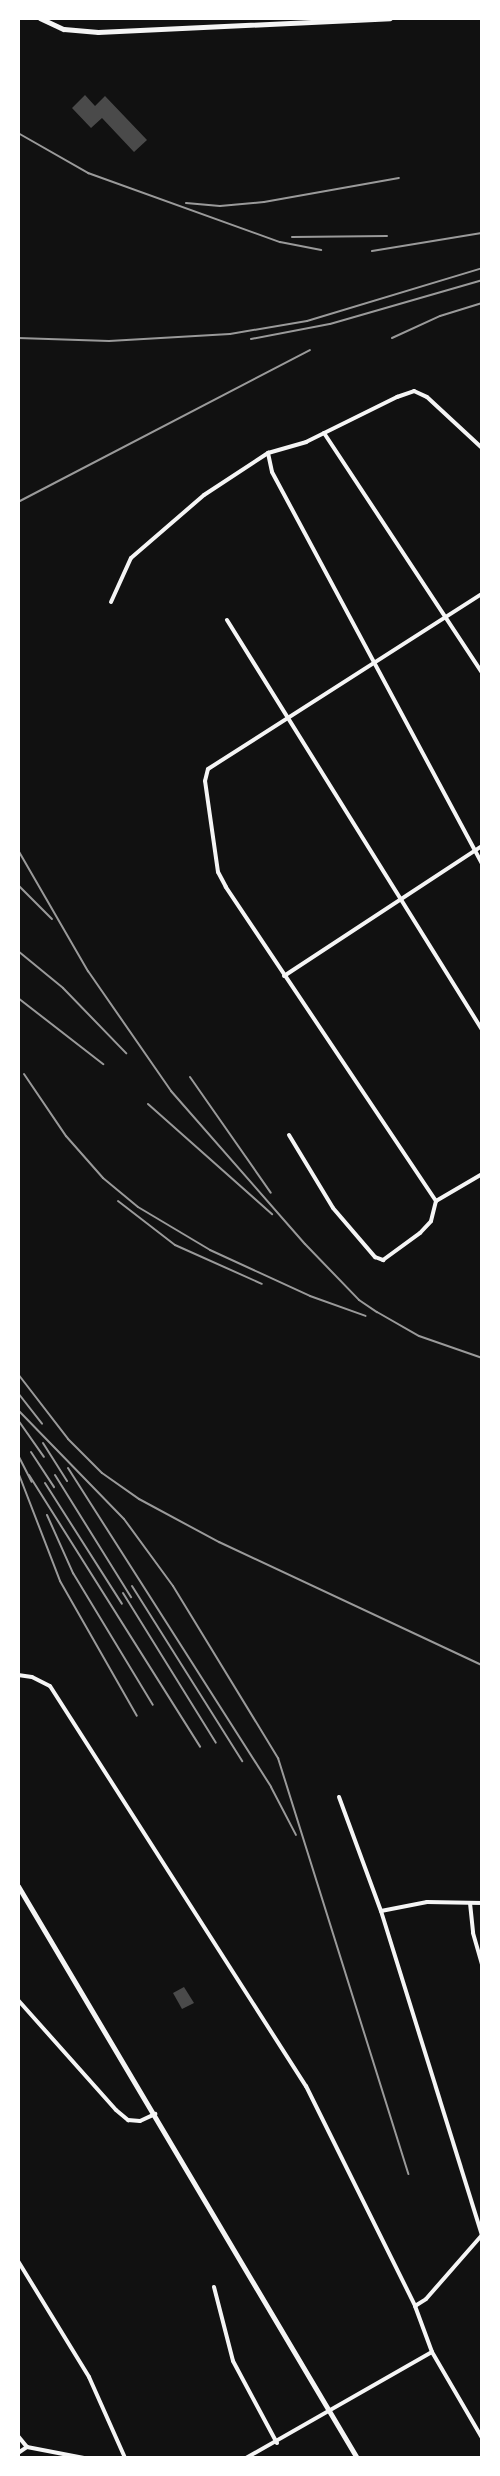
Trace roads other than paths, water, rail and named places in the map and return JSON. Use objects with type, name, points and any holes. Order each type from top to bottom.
[{"type":"main road","points":[[18,1886],[357,2458]]},
{"type":"street","points":[[40,18],[63,29],[98,32],[390,18]]},
{"type":"street","points":[[111,602],[131,558],[153,536],[204,495],[268,453],[324,433],[414,391],[427,397],[482,448]]},
{"type":"street","points":[[324,433],[482,673]]},
{"type":"street","points":[[268,453],[272,472],[482,863]]},
{"type":"street","points":[[436,1201],[284,976],[218,872],[206,794],[208,769],[482,594]]},
{"type":"street","points":[[227,620],[399,900],[482,1029]]},
{"type":"street","points":[[284,976],[482,846]]},
{"type":"street","points":[[289,1135],[333,1208],[375,1257],[383,1260],[420,1233],[431,1221],[436,1201],[482,1174]]},
{"type":"street","points":[[18,1675],[32,1677],[50,1686],[306,2086],[415,2306],[432,2352],[482,2438]]},
{"type":"street","points":[[339,1797],[381,1911],[482,2235],[426,2299],[415,2306]]},
{"type":"street","points":[[381,1911],[427,1902],[482,1903]]},
{"type":"street","points":[[470,1903],[472,1933],[482,1965]]},
{"type":"street","points":[[18,2000],[128,2120],[140,2121],[155,2114]]},
{"type":"street","points":[[18,2261],[88,2377],[125,2458]]},
{"type":"street","points":[[214,2287],[233,2361],[277,2443]]},
{"type":"street","points":[[246,2458],[277,2443],[432,2352]]},
{"type":"street","points":[[18,2436],[27,2447],[84,2458]]},
{"type":"street","points":[[18,2452],[27,2447]]},
{"type":"railway","points":[[18,133],[88,173],[280,242],[321,250]]},
{"type":"railway","points":[[186,203],[220,206],[264,202],[399,178]]},
{"type":"railway","points":[[372,251],[482,233]]},
{"type":"railway","points":[[292,237],[387,236]]},
{"type":"railway","points":[[18,338],[109,341],[230,334],[307,321],[482,268]]},
{"type":"railway","points":[[251,339],[330,324],[482,280]]},
{"type":"railway","points":[[392,338],[440,316],[482,303]]},
{"type":"railway","points":[[18,502],[310,350]]},
{"type":"railway","points":[[18,850],[88,971],[171,1091],[305,1244],[359,1300],[377,1312],[419,1336],[482,1358]]},
{"type":"railway","points":[[18,885],[52,919]]},
{"type":"railway","points":[[18,951],[63,988],[126,1053]]},
{"type":"railway","points":[[18,998],[103,1064]]},
{"type":"railway","points":[[24,1074],[66,1136],[103,1178],[138,1207],[210,1250],[310,1296],[366,1316]]},
{"type":"railway","points":[[190,1077],[271,1193]]},
{"type":"railway","points":[[148,1104],[272,1214]]},
{"type":"railway","points":[[118,1201],[175,1245],[262,1284]]},
{"type":"railway","points":[[18,1374],[68,1439],[102,1473],[139,1499],[219,1542],[482,1665]]},
{"type":"railway","points":[[18,1393],[42,1424]]},
{"type":"railway","points":[[18,1410],[124,1519],[173,1586],[278,1758],[408,2174]]},
{"type":"railway","points":[[18,1420],[44,1457]]},
{"type":"railway","points":[[43,1443],[67,1481]]},
{"type":"railway","points":[[31,1452],[54,1487]]},
{"type":"railway","points":[[18,1455],[32,1482]]},
{"type":"railway","points":[[68,1468],[271,1787],[296,1835]]},
{"type":"railway","points":[[18,1472],[60,1581],[137,1716]]},
{"type":"railway","points":[[29,1475],[200,1747]]},
{"type":"railway","points":[[55,1475],[131,1597]]},
{"type":"railway","points":[[45,1483],[122,1604]]},
{"type":"railway","points":[[47,1515],[73,1573],[153,1705]]},
{"type":"railway","points":[[132,1586],[242,1761]]},
{"type":"railway","points":[[123,1593],[216,1743]]}]
